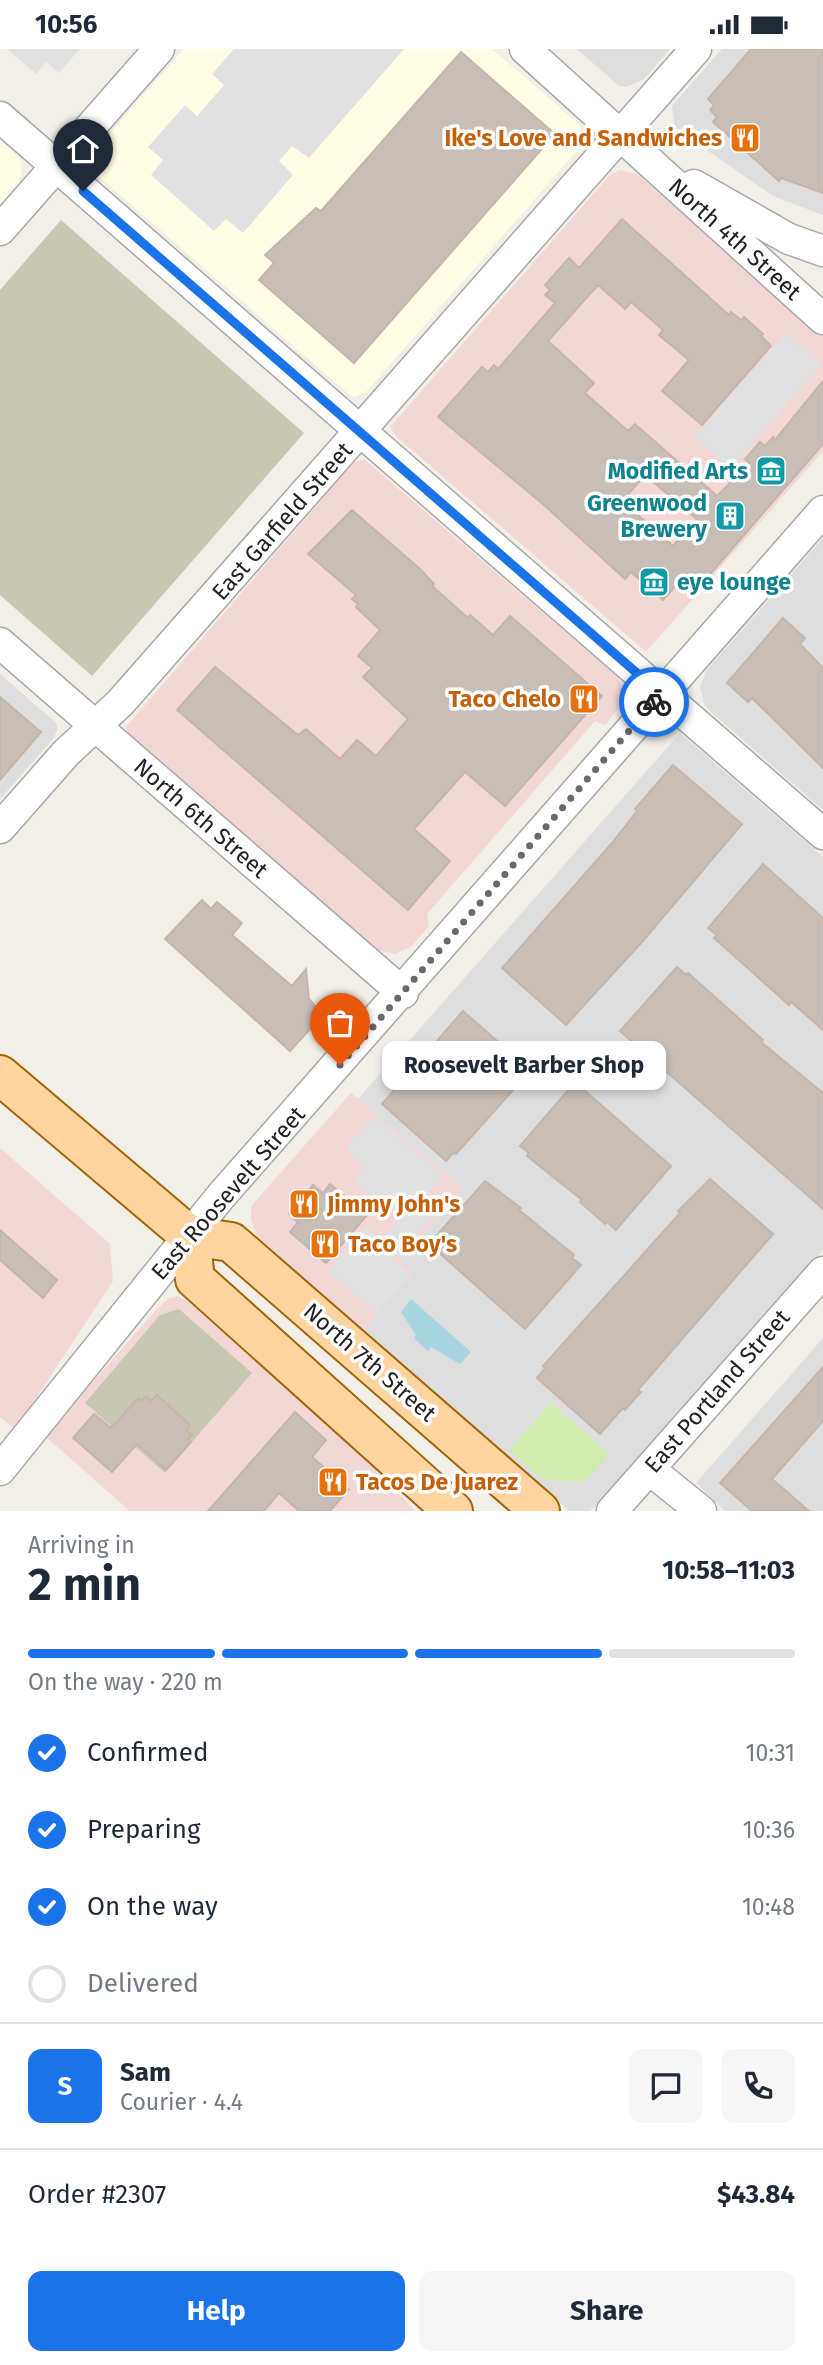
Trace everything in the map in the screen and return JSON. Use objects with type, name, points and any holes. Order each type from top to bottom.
[{"type":"main road","points":[[0,1075],[190,1236],[195,1279],[441,1501],[464,1501],[478,1511]]},
{"type":"main road","name":"North 7th Street","points":[[190,1236],[231,1242],[540,1511]]},
{"type":"street","points":[[0,230],[159,49]]},
{"type":"street","name":"North 4th Street","points":[[525,49],[823,319]]},
{"type":"street","name":"East Garfield Street","points":[[0,828],[66,753],[120,703],[696,49]]},
{"type":"street","points":[[0,117],[823,834]]},
{"type":"street","name":"North 4th Street","points":[[648,159],[789,239],[823,251]]},
{"type":"street","name":"East Roosevelt Street","points":[[0,1470],[221,1196],[403,993],[823,511]]},
{"type":"street","name":"North 6th Street","points":[[0,643],[403,993]]},
{"type":"street","name":"East Portland Street","points":[[612,1511],[823,1272]]},
{"type":"street","points":[[649,1469],[701,1511]]},
{"type":"shaded area","points":[[7,49],[80,49],[59,73],[46,62],[36,74]]},
{"type":"shaded area","points":[[184,49],[492,49],[580,125],[585,136],[584,143],[366,392],[355,397],[89,168],[88,162],[93,153]]},
{"type":"shaded area","points":[[234,49],[404,49],[309,158],[292,146],[279,161],[293,175],[243,233],[226,219],[214,231],[151,175],[163,160],[148,147],[185,105],[197,116],[224,85],[212,74]]},
{"type":"shaded area","points":[[577,49],[670,49],[644,79],[626,87],[619,86]]},
{"type":"shaded area","points":[[722,49],[823,49],[823,215],[773,196],[675,128],[672,106]]},
{"type":"shaded area","points":[[0,140],[20,159],[22,171],[18,184],[0,204]]},
{"type":"shaded area","points":[[620,170],[637,174],[823,336],[823,451],[646,652],[397,437],[390,427],[609,176]]},
{"type":"shaded area","points":[[61,220],[304,433],[92,676],[0,595],[0,290]]},
{"type":"shaded area","points":[[786,333],[822,365],[730,469],[694,437]]},
{"type":"shaded area","points":[[364,459],[619,678],[622,687],[617,710],[605,725],[595,721],[427,914],[429,926],[411,947],[395,954],[373,949],[129,735],[126,727],[353,463]]},
{"type":"shaded area","points":[[823,538],[823,810],[710,711],[704,704],[700,686],[707,670]]},
{"type":"shaded area","points":[[0,674],[56,723],[58,728],[53,739],[0,799]]},
{"type":"shaded area","points":[[680,733],[823,857],[823,1250],[595,1507],[589,1511],[569,1511],[362,1330],[412,1273],[399,1261],[463,1189],[358,1099]]},
{"type":"shaded area","points":[[351,1093],[463,1189],[399,1261],[413,1273],[362,1330],[258,1239],[251,1220],[251,1207],[258,1198]]},
{"type":"shaded area","points":[[375,1116],[443,1176],[429,1191],[444,1204],[395,1260],[411,1275],[377,1313],[328,1271],[367,1227],[381,1240],[406,1212],[403,1201],[391,1213],[353,1180],[364,1167],[345,1149]]},
{"type":"shaded area","points":[[0,1148],[110,1244],[113,1281],[15,1430],[0,1417]]},
{"type":"shaded area","points":[[178,1296],[189,1302],[357,1450],[415,1511],[130,1511],[45,1436],[156,1310],[168,1299]]},
{"type":"shaded area","points":[[179,1309],[252,1373],[165,1473],[85,1403],[160,1315]]},
{"type":"shaded area","points":[[823,1338],[823,1511],[725,1511],[696,1483]]},
{"type":"green space","points":[[551,1403],[609,1454],[584,1482],[544,1480],[509,1450]]},
{"type":"water","points":[[411,1299],[471,1352],[460,1364],[431,1347],[428,1351],[414,1338],[416,1335],[401,1312]]},
{"type":"building","points":[[751,49],[823,49],[823,193],[781,178],[779,181],[713,122],[717,117],[710,110],[714,105],[708,99]]},
{"type":"building","points":[[461,52],[555,134],[354,363],[259,280],[274,263],[265,255],[316,208],[321,211]]},
{"type":"building","points":[[622,219],[729,315],[731,312],[741,320],[744,317],[763,334],[761,336],[771,346],[702,425],[662,391],[689,360],[659,335],[663,330],[631,302],[625,309],[598,285],[548,341],[594,383],[585,393],[628,431],[635,424],[717,496],[750,463],[745,459],[760,442],[765,446],[773,437],[775,440],[823,381],[823,444],[693,594],[679,582],[663,600],[631,572],[625,579],[544,505],[438,417],[482,367],[488,372],[494,365],[498,369],[555,303],[545,295],[550,290],[545,285],[569,258],[579,268]],"holes":[[[645,475],[697,519],[673,546],[622,501]]]},
{"type":"building","points":[[352,510],[420,569],[434,584],[432,586],[468,618],[470,615],[493,635],[510,616],[602,696],[505,806],[465,772],[414,829],[450,861],[408,910],[177,710],[215,667],[298,735],[306,729],[340,759],[357,740],[376,756],[408,719],[363,677],[372,668],[358,656],[380,630],[356,607],[358,604],[352,599],[356,595],[308,554]]},
{"type":"building","points":[[783,618],[805,638],[800,644],[823,668],[823,768],[752,698],[748,702],[727,683]]},
{"type":"building","points":[[0,697],[41,732],[0,780]]},
{"type":"building","points":[[673,765],[742,824],[642,942],[566,1025],[502,968],[612,843],[637,811],[635,809]]},
{"type":"building","points":[[763,864],[823,918],[823,1030],[791,1002],[789,1005],[714,938],[717,935],[708,928]]},
{"type":"building","points":[[202,900],[211,909],[217,902],[242,923],[232,935],[292,986],[306,969],[309,999],[323,1015],[290,1051],[165,939]]},
{"type":"building","points":[[677,967],[686,975],[688,973],[763,1040],[761,1042],[823,1093],[823,1209],[620,1031]]},
{"type":"building","points":[[463,1011],[528,1068],[521,1077],[523,1079],[456,1154],[454,1152],[446,1161],[382,1104]]},
{"type":"building","points":[[575,1082],[671,1166],[616,1230],[607,1222],[605,1224],[580,1202],[582,1200],[527,1156],[529,1153],[520,1146]]},
{"type":"building","points":[[710,1179],[773,1234],[638,1390],[641,1392],[600,1434],[537,1378],[545,1368],[543,1366],[680,1213],[678,1211]]},
{"type":"building","points":[[485,1181],[521,1208],[519,1210],[574,1255],[572,1258],[581,1265],[525,1329],[429,1244]]},
{"type":"building","points":[[330,1184],[367,1215],[326,1263],[290,1232],[298,1222],[289,1214],[313,1185],[323,1193]]},
{"type":"building","points":[[0,1230],[57,1280],[43,1298],[0,1260]]},
{"type":"building","points":[[823,1367],[823,1421],[772,1479],[809,1511],[752,1511],[720,1483]]},
{"type":"building","points":[[157,1395],[190,1425],[186,1430],[192,1435],[188,1439],[191,1442],[166,1470],[137,1444],[112,1472],[73,1438],[94,1414],[111,1428],[138,1398],[142,1401],[146,1396],[151,1401]]},
{"type":"building","points":[[295,1412],[326,1440],[312,1457],[349,1489],[330,1511],[299,1511],[279,1493],[264,1511],[208,1511]]},
{"type":"way so far","points":[[340,1065],[654,702]]},
{"type":"place","name":"Ike's Love and Sandwiches","points":[[745,138]]},
{"type":"place","name":"Modified Arts","points":[[771,471]]},
{"type":"place","name":"Greenwood Brewery","points":[[730,516]]},
{"type":"place","name":"eye lounge","points":[[654,582]]},
{"type":"place","name":"Taco Chelo","points":[[584,699]]},
{"type":"place","name":"Roosevelt Barber Shop","points":[[340,1065]]},
{"type":"place","name":"Jimmy John's","points":[[304,1204]]},
{"type":"place","name":"Taco Boy's","points":[[325,1244]]},
{"type":"place","name":"Tacos De Juarez","points":[[333,1482]]},
{"type":"route","points":[[83,191],[661,694],[654,702]]}]
